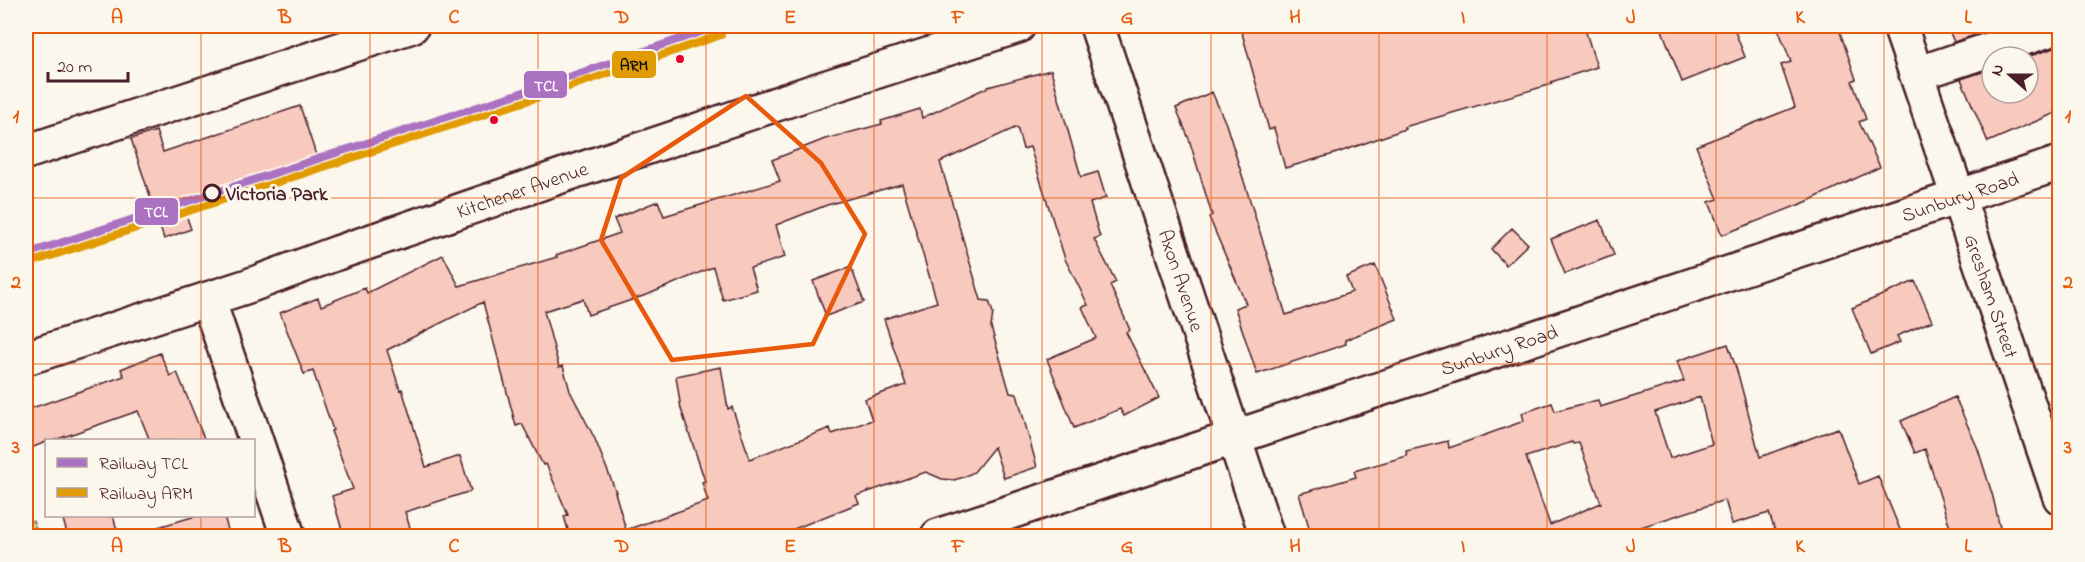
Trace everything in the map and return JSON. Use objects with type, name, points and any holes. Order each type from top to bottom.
[{"type":"street","name":"Kitchener Avenue","points":[[26,358],[208,299],[826,87],[1018,26]]},
{"type":"street","name":"Axon Avenue","points":[[1097,26],[1267,537]]},
{"type":"street","name":"Gresham Street","points":[[1900,26],[2060,497]]},
{"type":"street","points":[[26,152],[409,27]]},
{"type":"street","points":[[1917,74],[2042,29]]},
{"type":"street","name":"Sunbury Road","points":[[938,537],[2060,164]]},
{"type":"street","points":[[208,299],[288,537]]},
{"type":"highlighted area","points":[[746,96],[821,163],[865,234],[813,344],[672,360],[601,240],[621,178]]},
{"type":"green space","points":[[33,521],[39,536],[26,536],[26,523]]},
{"type":"building","points":[[1240,26],[1584,26],[1597,67],[1551,82],[1552,84],[1404,127],[1405,129],[1334,154],[1285,168],[1274,128],[1269,130]]},
{"type":"building","points":[[1673,26],[1733,26],[1745,57],[1682,82],[1662,30]]},
{"type":"building","points":[[1777,26],[1838,26],[1856,79],[1852,81],[1866,119],[1859,122],[1880,167],[1806,202],[1722,235],[1709,202],[1718,199],[1696,146],[1795,107],[1781,65],[1791,62]]},
{"type":"building","points":[[1947,26],[2003,26],[1954,42]]},
{"type":"building","points":[[2060,46],[2060,111],[1988,142],[1961,79],[1980,73],[1980,105],[2040,105],[2040,53]]},
{"type":"building","points":[[1051,70],[1081,177],[1098,172],[1106,198],[1090,203],[1100,237],[1094,239],[1116,282],[1110,285],[1130,330],[1126,332],[1159,398],[1124,416],[1120,409],[1074,428],[1047,359],[1096,338],[1082,307],[1088,305],[1065,259],[1030,147],[1023,149],[1017,127],[940,162],[981,300],[989,301],[993,313],[991,327],[1010,393],[1017,394],[1037,467],[1004,478],[994,447],[974,472],[964,477],[954,480],[942,479],[926,472],[856,496],[859,503],[774,537],[570,537],[564,516],[568,515],[546,464],[543,465],[522,424],[516,426],[483,302],[387,350],[400,390],[402,389],[426,467],[460,456],[471,491],[405,512],[413,537],[344,537],[332,496],[353,489],[331,431],[333,430],[313,371],[304,374],[280,313],[318,298],[321,306],[365,288],[367,293],[443,255],[459,286],[557,257],[556,255],[620,233],[614,219],[658,201],[664,216],[780,181],[772,160],[825,139],[882,124],[881,121],[920,109],[922,118],[988,87]],"holes":[[[902,184],[937,302],[884,319],[906,385],[865,399],[872,420],[832,434],[830,428],[750,459],[732,407],[728,409],[721,367],[676,376],[681,409],[705,481],[702,482],[708,501],[626,530],[616,492],[595,439],[570,391],[563,366],[559,367],[544,311],[583,299],[588,315],[649,294],[713,267],[723,300],[757,290],[750,268],[785,257],[776,225],[827,205]]]},
{"type":"building","points":[[1212,92],[1226,124],[1286,315],[1352,292],[1346,277],[1375,265],[1397,319],[1345,340],[1346,344],[1257,374],[1235,308],[1246,304],[1209,217],[1212,215],[1189,139],[1176,108]]},
{"type":"building","points":[[300,106],[320,167],[185,212],[191,229],[164,239],[131,139],[156,131],[163,152]]},
{"type":"building","points":[[1600,220],[1614,255],[1565,274],[1551,239]]},
{"type":"building","points":[[1512,228],[1528,244],[1506,265],[1491,249]]},
{"type":"building","points":[[851,267],[864,302],[826,316],[813,281]]},
{"type":"building","points":[[1915,281],[1932,321],[1897,336],[1900,342],[1871,354],[1852,308]]},
{"type":"building","points":[[1728,344],[1760,457],[1838,428],[1859,484],[1878,476],[1903,537],[1777,537],[1769,513],[1732,524],[1725,500],[1641,527],[1642,531],[1626,537],[1312,537],[1299,494],[1356,477],[1354,471],[1407,456],[1406,451],[1448,441],[1449,448],[1524,421],[1522,413],[1552,403],[1555,411],[1598,400],[1600,407],[1684,381],[1677,361]],"holes":[[[1700,397],[1712,444],[1670,458],[1655,412]],[[1572,442],[1573,444],[1579,443],[1601,503],[1550,525],[1526,457]]]},
{"type":"building","points":[[160,353],[170,376],[177,372],[204,439],[149,439],[138,411],[58,439],[45,439],[45,442],[31,448],[26,431],[26,410],[124,376],[121,369]]},
{"type":"building","points":[[1955,397],[1978,449],[1993,497],[2002,537],[1953,537],[1925,449],[1915,453],[1901,421]]},
{"type":"building","points":[[62,517],[113,517],[119,537],[68,537]]},
{"type":"building","points":[[193,517],[224,517],[230,537],[145,537],[144,531]]},
{"type":"rail line","name":"TCL","points":[[26,254],[539,87],[718,26]]},
{"type":"rail line","name":"ARM","points":[[29,263],[542,96],[721,35]]},
{"type":"place","name":"Victoria Park","points":[[212,193]]}]
